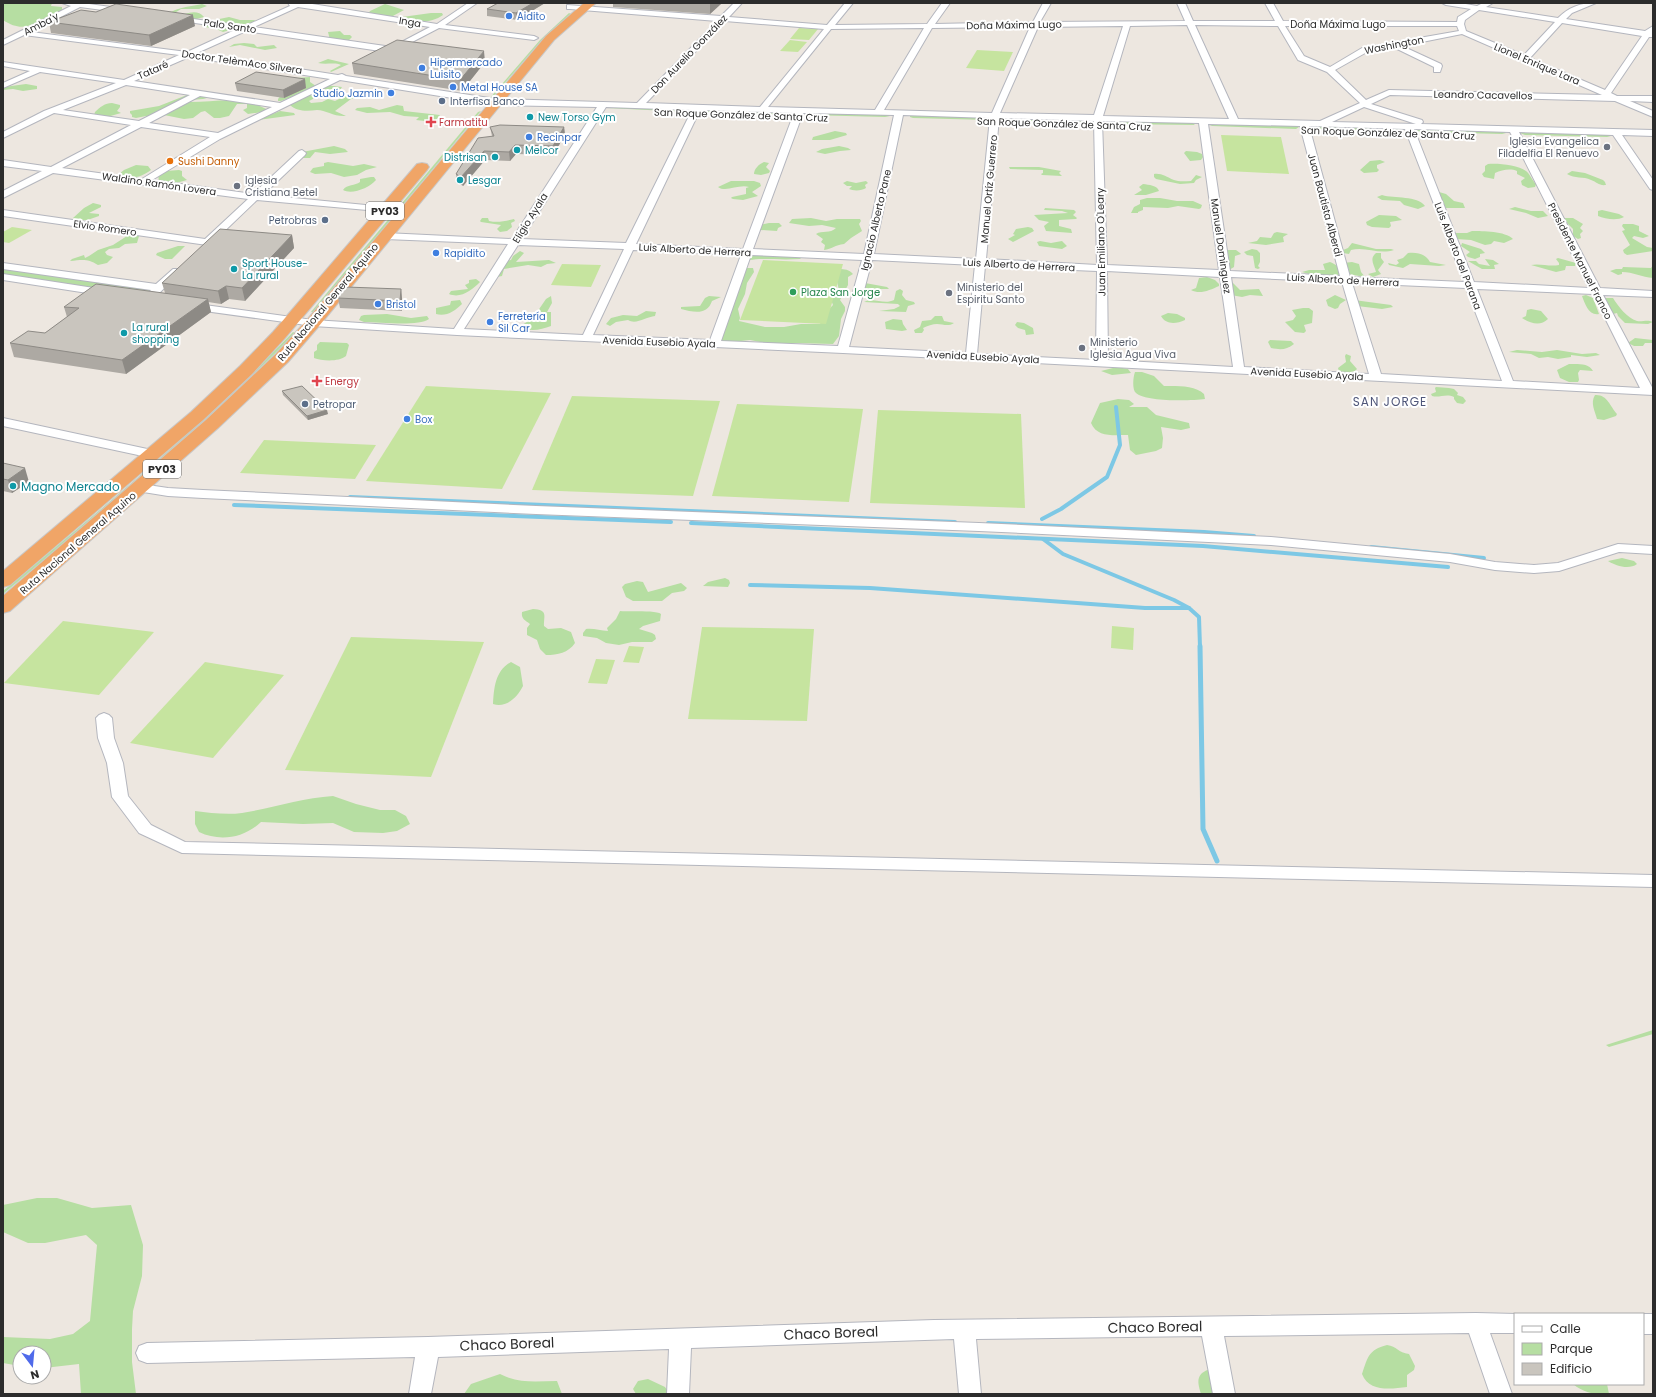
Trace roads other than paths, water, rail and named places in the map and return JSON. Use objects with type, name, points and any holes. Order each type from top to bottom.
[{"type":"highway","points":[[556,18],[580,5]]},
{"type":"highway","name":"Ruta Nacional General Aquino","points":[[3,607],[141,488],[277,363],[313,323],[385,236],[489,103],[580,5]]},
{"type":"highway","points":[[523,50],[543,30]]},
{"type":"highway","name":"Ruta Nacional General Aquino","points":[[489,103],[490,87]]},
{"type":"highway","name":"Ruta Nacional General Aquino","points":[[469,112],[489,103]]},
{"type":"highway","name":"Ruta Nacional General Aquino","points":[[3,581],[152,454],[246,370],[279,335],[290,320],[429,159]]},
{"type":"street","points":[[66,3],[78,5],[91,4],[135,12]]},
{"type":"street","name":"Inga","points":[[287,3],[438,26],[534,38]]},
{"type":"street","points":[[380,56],[438,26],[473,3]]},
{"type":"street","name":"Don Aurelio González","points":[[639,106],[738,3]]},
{"type":"street","points":[[762,109],[849,3]]},
{"type":"street","points":[[878,112],[929,26],[946,3]]},
{"type":"street","name":"Manuel Ortíz Guerrero","points":[[971,357],[982,263],[995,118],[1035,26],[1047,3]]},
{"type":"street","points":[[1181,3],[1235,122]]},
{"type":"street","points":[[1269,3],[1301,58],[1330,70],[1364,104],[1435,127]]},
{"type":"street","points":[[1446,3],[1651,32],[1610,96]]},
{"type":"street","points":[[1461,28],[1461,19],[1489,3]]},
{"type":"street","points":[[1525,59],[1569,11],[1592,3]]},
{"type":"street","name":"Tataré","points":[[3,135],[53,110],[124,83],[300,4]]},
{"type":"street","name":"Amba'y","points":[[3,44],[78,5]]},
{"type":"street","name":"Doña Máxima Lugo","points":[[580,5],[829,27],[1035,26],[1191,23],[1461,28]]},
{"type":"street","name":"Palo Santo","points":[[166,17],[393,50]]},
{"type":"street","name":"Juan Emiliano O'Leary","points":[[1102,364],[1102,269],[1098,121],[1127,24]]},
{"type":"street","name":"Washington","points":[[1330,70],[1365,50],[1394,45],[1461,28]]},
{"type":"street","name":"Lionel Enrique Lara","points":[[1461,28],[1525,59],[1653,114]]},
{"type":"street","name":"Doctor TelèmAco Silvera","points":[[24,33],[188,54],[341,77],[489,103]]},
{"type":"street","points":[[1394,45],[1438,66],[1437,70]]},
{"type":"street","points":[[3,64],[282,106]]},
{"type":"street","points":[[3,86],[38,70]]},
{"type":"street","points":[[143,182],[218,136],[354,70]]},
{"type":"street","name":"Leandro Cacavellos","points":[[1320,124],[1388,92],[1610,96],[1653,99]]},
{"type":"street","points":[[3,195],[198,94]]},
{"type":"street","name":"San Roque González de Santa Cruz","points":[[489,103],[798,114],[995,118],[1618,136],[1653,140]]},
{"type":"street","points":[[601,108],[639,106],[696,111],[762,109],[798,114],[878,112],[898,116]]},
{"type":"street","name":"Eligio Ayala","points":[[458,332],[601,108]]},
{"type":"street","points":[[53,110],[218,136]]},
{"type":"street","points":[[586,339],[696,111]]},
{"type":"street","points":[[714,344],[746,252],[798,114]]},
{"type":"street","name":"Ignacio Alberto Pane","points":[[843,350],[868,257],[898,116]]},
{"type":"street","points":[[1203,124],[1235,122],[1305,127],[1320,124],[1409,130],[1435,127],[1515,133]]},
{"type":"street","name":"Manuel Dominguez","points":[[1203,124],[1239,370]]},
{"type":"street","name":"Juan Bautista Alberdi","points":[[1305,127],[1346,280],[1376,378]]},
{"type":"street","name":"Luis Alberto del Parana","points":[[1409,130],[1509,386]]},
{"type":"street","name":"Presidente Manuel Franco","points":[[1515,133],[1596,292],[1651,392]]},
{"type":"street","points":[[1653,133],[1618,136],[1653,187]]},
{"type":"street","points":[[196,252],[302,152]]},
{"type":"street","name":"Waldino Ramón Lovera","points":[[3,163],[255,197],[386,210]]},
{"type":"street","name":"Elvio Romero","points":[[3,213],[206,242]]},
{"type":"street","name":"Luis Alberto de Herrera","points":[[385,236],[1653,294]]},
{"type":"street","points":[[162,302],[143,299],[159,288],[185,262]]},
{"type":"street","points":[[3,266],[159,288]]},
{"type":"street","points":[[3,277],[119,295]]},
{"type":"street","points":[[306,302],[307,308],[303,316],[306,320],[313,323]]},
{"type":"street","name":"Avenida Eusebio Ayala","points":[[177,304],[313,323],[458,332],[843,350],[1239,370],[1509,386],[1651,392]]},
{"type":"street","points":[[3,422],[152,454]]},
{"type":"street","points":[[141,488],[168,492],[211,495],[536,510],[979,527],[1271,541],[1450,558],[1495,566],[1534,569],[1559,567],[1618,548],[1653,550]]},
{"type":"street","points":[[1603,554],[1653,556]]},
{"type":"street","points":[[104,718],[106,738],[115,763],[120,797],[145,829],[182,847],[1653,881]]},
{"type":"street","points":[[1476,1323],[1501,1394]]},
{"type":"street","name":"Chaco Boreal","points":[[146,1353],[428,1347],[964,1330],[1514,1323]]},
{"type":"street","points":[[1211,1327],[1224,1394]]},
{"type":"street","points":[[964,1330],[970,1394]]},
{"type":"street","points":[[678,1394],[680,1338]]},
{"type":"street","points":[[420,1394],[428,1347]]},
{"type":"waterway","points":[[1042,519],[1061,509],[1107,477],[1120,445],[1116,407]]},
{"type":"waterway","points":[[350,497],[955,522]]},
{"type":"waterway","points":[[234,505],[671,522]]},
{"type":"waterway","points":[[691,523],[1203,546],[1448,567]]},
{"type":"waterway","points":[[988,523],[1204,532],[1254,536]]},
{"type":"waterway","points":[[1043,539],[1063,554],[1174,600],[1189,608]]},
{"type":"waterway","points":[[1371,547],[1484,558]]},
{"type":"waterway","points":[[750,585],[870,588],[1145,608],[1189,608]]},
{"type":"waterway","points":[[1189,608],[1199,617],[1200,647]]},
{"type":"waterway","points":[[1200,646],[1203,829],[1217,861]]},
{"type":"place","name":"Aidito","points":[[509,16]]},
{"type":"place","name":"Hipermercado Luisito","points":[[422,68]]},
{"type":"place","name":"Metal House SA","points":[[453,87]]},
{"type":"place","name":"Studio Jazmin","points":[[391,93]]},
{"type":"place","name":"Interfisa Banco","points":[[442,101]]},
{"type":"place","name":"New Torso Gym","points":[[530,117]]},
{"type":"place","name":"Farmatitu","points":[[431,122]]},
{"type":"place","name":"Recinpar","points":[[529,137]]},
{"type":"place","name":"Iglesia Evangelica Filadelfia El Renuevo","points":[[1607,147]]},
{"type":"place","name":"Melcor","points":[[517,150]]},
{"type":"place","name":"Distrisan","points":[[495,157]]},
{"type":"place","name":"Sushi Danny","points":[[170,161]]},
{"type":"place","name":"Lesgar","points":[[460,180]]},
{"type":"place","name":"Iglesia Cristiana Betel","points":[[237,186]]},
{"type":"place","name":"Petrobras","points":[[325,220]]},
{"type":"place","name":"Rapidito","points":[[436,253]]},
{"type":"place","name":"Sport House- La rural","points":[[234,269]]},
{"type":"place","name":"Plaza San Jorge","points":[[793,292]]},
{"type":"place","name":"Ministerio del Espiritu Santo","points":[[949,293]]},
{"type":"place","name":"Bristol","points":[[378,304]]},
{"type":"place","name":"Ferretería Sil Car","points":[[490,322]]},
{"type":"place","name":"La rural shopping","points":[[124,333]]},
{"type":"place","name":"Ministerio Iglesia Agua Viva","points":[[1082,348]]},
{"type":"place","name":"Energy","points":[[317,381]]},
{"type":"place","name":"Petropar","points":[[305,404]]},
{"type":"place","name":"Box","points":[[407,419]]},
{"type":"place","name":"Magno Mercado","points":[[13,486]]},
{"type":"district","name":"SAN JORGE","points":[[1390,401]]}]
